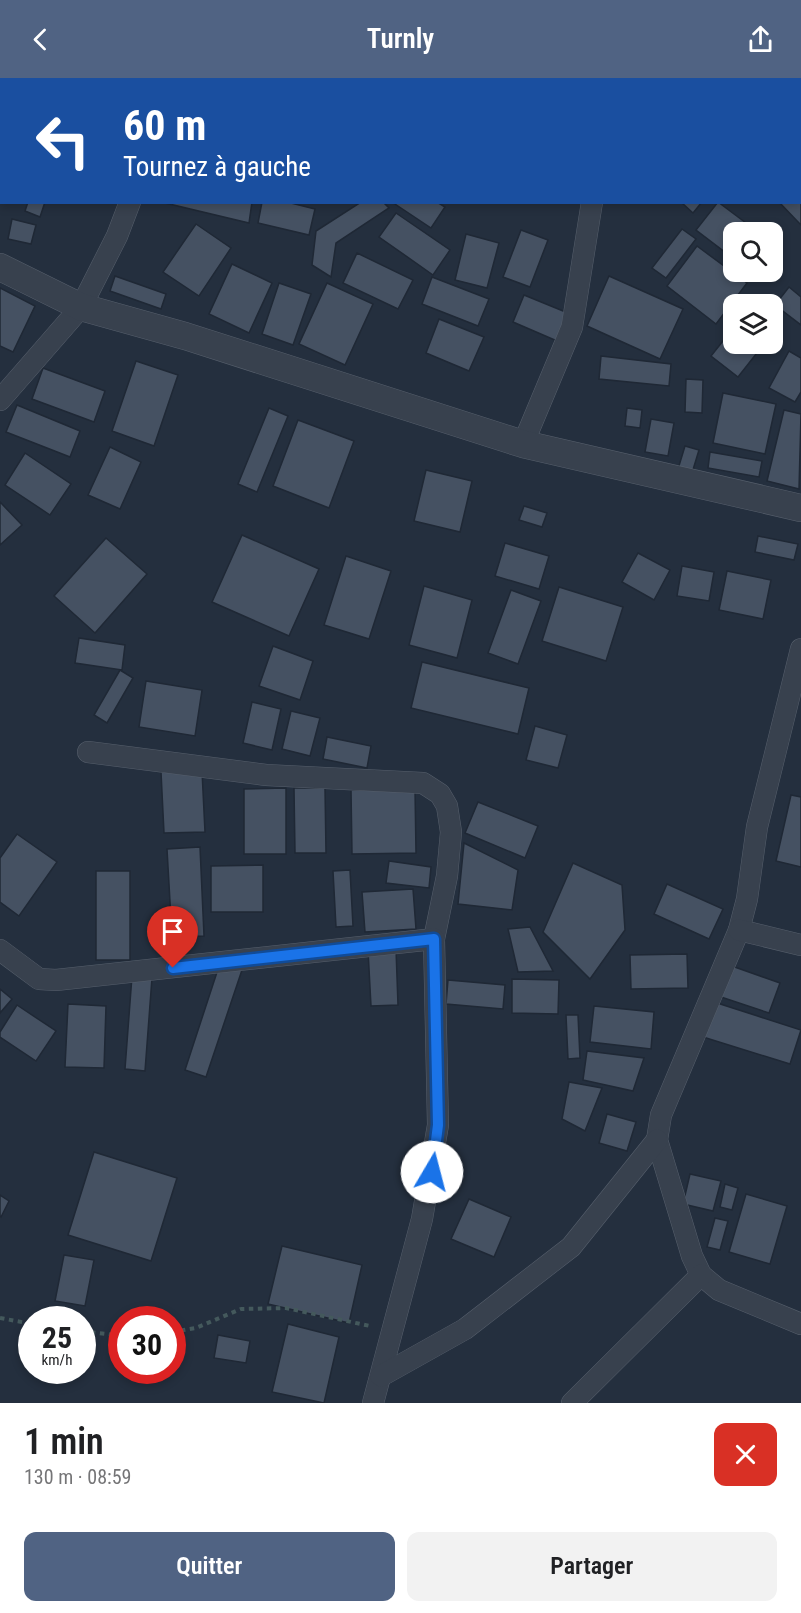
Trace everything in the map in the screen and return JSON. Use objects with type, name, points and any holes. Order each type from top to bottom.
[{"type":"street","points":[[0,400],[81,306],[117,237],[129,204]]},
{"type":"street","points":[[523,444],[572,327],[592,204]]},
{"type":"street","points":[[0,267],[81,306],[196,340],[523,444],[801,508]]},
{"type":"street","points":[[801,649],[760,816],[747,899],[739,930],[665,1105],[658,1127],[657,1140],[692,1256],[701,1275],[719,1290],[801,1324]]},
{"type":"street","points":[[88,752],[226,768],[266,775],[423,783],[440,794],[447,806],[451,832],[447,876],[434,939],[438,1125],[422,1220],[374,1403]]},
{"type":"street","points":[[739,930],[801,945]]},
{"type":"street","points":[[0,950],[39,979],[56,980],[434,939]]},
{"type":"street","points":[[381,1376],[465,1329],[571,1247],[657,1140]]},
{"type":"street","points":[[572,1403],[701,1275]]},
{"type":"path","points":[[186,1330],[196,1328],[241,1309],[286,1308],[393,1331]]},
{"type":"path","points":[[0,1318],[18,1321]]},
{"type":"building","points":[[27,204],[44,204],[40,217],[25,211]]},
{"type":"building","points":[[169,204],[252,204],[249,223]]},
{"type":"building","points":[[262,204],[295,204],[315,209],[309,235],[258,223]]},
{"type":"building","points":[[358,204],[385,204],[389,208],[336,243],[331,277],[312,265],[316,231]]},
{"type":"building","points":[[395,204],[440,204],[445,207],[431,228]]},
{"type":"building","points":[[683,204],[700,204],[693,213]]},
{"type":"building","points":[[716,204],[721,204],[745,222],[723,222],[723,251],[696,230]]},
{"type":"building","points":[[781,204],[801,204],[801,225]]},
{"type":"building","points":[[396,213],[450,250],[433,275],[379,237]]},
{"type":"building","points":[[12,219],[36,225],[31,244],[8,239]]},
{"type":"building","points":[[196,224],[231,248],[199,296],[163,272]]},
{"type":"building","points":[[682,229],[696,239],[666,278],[652,268]]},
{"type":"building","points":[[521,230],[548,240],[530,287],[503,277]]},
{"type":"building","points":[[466,234],[499,243],[487,288],[455,280]]},
{"type":"building","points":[[697,246],[723,265],[723,282],[747,283],[739,294],[723,294],[723,315],[716,324],[667,286]]},
{"type":"building","points":[[357,253],[413,280],[398,309],[343,283]]},
{"type":"building","points":[[232,264],[272,283],[249,333],[209,314]]},
{"type":"building","points":[[115,276],[166,294],[161,309],[110,291]]},
{"type":"building","points":[[609,276],[683,309],[660,359],[587,326]]},
{"type":"building","points":[[432,277],[489,299],[478,326],[422,304]]},
{"type":"building","points":[[279,283],[311,294],[293,345],[262,334]]},
{"type":"building","points":[[327,283],[373,304],[345,365],[299,344]]},
{"type":"building","points":[[789,287],[801,297],[801,325],[783,311],[783,295]]},
{"type":"building","points":[[0,288],[35,306],[13,352],[0,346]]},
{"type":"building","points":[[524,295],[568,313],[557,341],[513,322]]},
{"type":"building","points":[[439,319],[484,337],[469,371],[426,353]]},
{"type":"building","points":[[723,341],[723,354],[756,354],[738,377],[711,356]]},
{"type":"building","points":[[789,351],[801,358],[801,392],[795,402],[769,388]]},
{"type":"building","points":[[601,356],[671,364],[669,386],[599,379]]},
{"type":"building","points":[[136,361],[178,375],[154,446],[112,431]]},
{"type":"building","points":[[43,368],[105,391],[94,422],[32,399]]},
{"type":"building","points":[[686,379],[703,380],[702,413],[685,412]]},
{"type":"building","points":[[723,393],[776,404],[765,454],[713,443]]},
{"type":"building","points":[[17,405],[80,431],[70,457],[6,432]]},
{"type":"building","points":[[269,408],[288,416],[257,492],[238,484]]},
{"type":"building","points":[[627,408],[642,410],[640,428],[625,426]]},
{"type":"building","points":[[784,410],[801,414],[799,489],[767,481]]},
{"type":"building","points":[[651,419],[674,423],[668,456],[645,452]]},
{"type":"building","points":[[298,420],[354,441],[329,508],[273,486]]},
{"type":"building","points":[[685,446],[699,450],[692,473],[678,469]]},
{"type":"building","points":[[110,447],[141,462],[120,509],[88,495]]},
{"type":"building","points":[[710,452],[762,461],[759,477],[708,468]]},
{"type":"building","points":[[25,453],[71,484],[50,515],[5,485]]},
{"type":"building","points":[[426,470],[472,481],[460,532],[414,521]]},
{"type":"building","points":[[0,502],[22,525],[0,545]]},
{"type":"building","points":[[524,506],[547,513],[542,527],[519,520]]},
{"type":"building","points":[[242,535],[319,569],[289,636],[212,602]]},
{"type":"building","points":[[758,536],[798,544],[794,560],[755,552]]},
{"type":"building","points":[[106,538],[147,574],[95,633],[54,596]]},
{"type":"building","points":[[505,543],[549,556],[539,589],[495,576]]},
{"type":"building","points":[[638,553],[670,570],[654,600],[622,582]]},
{"type":"building","points":[[346,556],[391,571],[369,639],[324,625]]},
{"type":"building","points":[[682,566],[714,572],[709,601],[677,596]]},
{"type":"building","points":[[727,571],[771,580],[763,619],[719,610]]},
{"type":"building","points":[[424,586],[472,600],[457,658],[409,645]]},
{"type":"building","points":[[559,587],[623,607],[606,661],[542,641]]},
{"type":"building","points":[[511,590],[541,601],[518,664],[488,653]]},
{"type":"building","points":[[79,638],[125,645],[122,670],[75,663]]},
{"type":"building","points":[[273,646],[313,661],[300,700],[259,686]]},
{"type":"building","points":[[422,662],[529,688],[518,734],[411,708]]},
{"type":"building","points":[[120,670],[133,678],[107,723],[94,715]]},
{"type":"building","points":[[146,681],[202,690],[195,736],[139,727]]},
{"type":"building","points":[[252,702],[281,709],[272,750],[243,743]]},
{"type":"building","points":[[291,711],[320,718],[310,756],[282,749]]},
{"type":"building","points":[[535,726],[567,735],[558,768],[526,760]]},
{"type":"building","points":[[327,737],[371,746],[367,768],[323,759]]},
{"type":"building","points":[[202,771],[205,832],[164,833],[161,772]]},
{"type":"building","points":[[286,788],[286,854],[244,854],[244,789]]},
{"type":"building","points":[[294,788],[325,788],[326,853],[295,853]]},
{"type":"building","points":[[415,789],[416,853],[352,854],[351,790]]},
{"type":"building","points":[[791,795],[801,797],[801,867],[776,861]]},
{"type":"building","points":[[478,802],[538,826],[525,858],[465,833]]},
{"type":"building","points":[[17,834],[57,862],[19,916],[0,902],[0,858]]},
{"type":"building","points":[[464,843],[518,870],[512,910],[458,904]]},
{"type":"building","points":[[200,847],[204,936],[172,937],[167,849]]},
{"type":"building","points":[[389,861],[431,867],[429,888],[386,883]]},
{"type":"building","points":[[573,863],[622,885],[625,930],[590,979],[543,932]]},
{"type":"building","points":[[263,865],[263,912],[211,912],[211,866]]},
{"type":"building","points":[[350,870],[353,926],[336,927],[333,871]]},
{"type":"building","points":[[96,871],[130,871],[130,960],[96,960]]},
{"type":"building","points":[[667,884],[723,909],[709,939],[654,914]]},
{"type":"building","points":[[413,889],[416,929],[365,932],[362,892]]},
{"type":"building","points":[[530,927],[553,971],[518,972],[508,929]]},
{"type":"building","points":[[396,949],[398,1005],[371,1006],[368,950]]},
{"type":"building","points":[[687,954],[688,988],[631,989],[630,955]]},
{"type":"building","points":[[220,963],[242,970],[206,1077],[185,1070]]},
{"type":"building","points":[[729,965],[780,983],[769,1013],[718,996]]},
{"type":"building","points":[[132,976],[152,978],[145,1071],[125,1069]]},
{"type":"building","points":[[512,979],[559,980],[558,1014],[512,1013]]},
{"type":"building","points":[[448,980],[505,985],[503,1009],[446,1004]]},
{"type":"building","points":[[0,989],[12,999],[0,1013]]},
{"type":"building","points":[[714,1002],[801,1030],[790,1064],[703,1037]]},
{"type":"building","points":[[68,1004],[106,1006],[104,1068],[65,1067]]},
{"type":"building","points":[[17,1005],[56,1031],[36,1061],[0,1037],[0,1032]]},
{"type":"building","points":[[594,1006],[654,1012],[651,1049],[590,1042]]},
{"type":"building","points":[[566,1015],[578,1015],[580,1058],[568,1059]]},
{"type":"building","points":[[587,1051],[644,1058],[633,1091],[583,1080]]},
{"type":"building","points":[[569,1082],[602,1088],[585,1131],[562,1119]]},
{"type":"building","points":[[607,1114],[636,1122],[627,1151],[599,1143]]},
{"type":"building","points":[[94,1152],[177,1178],[151,1261],[68,1235]]},
{"type":"building","points":[[690,1174],[721,1181],[713,1211],[683,1204]]},
{"type":"building","points":[[725,1184],[738,1188],[732,1210],[720,1207]]},
{"type":"building","points":[[746,1194],[787,1206],[770,1264],[729,1252]]},
{"type":"building","points":[[0,1195],[9,1201],[1,1217],[0,1216]]},
{"type":"building","points":[[469,1199],[511,1217],[494,1257],[451,1239]]},
{"type":"building","points":[[715,1218],[728,1221],[720,1250],[707,1247]]},
{"type":"building","points":[[282,1246],[362,1265],[349,1323],[268,1304]]},
{"type":"building","points":[[64,1255],[94,1260],[85,1306],[55,1301]]},
{"type":"building","points":[[288,1324],[339,1337],[324,1403],[272,1392]]},
{"type":"building","points":[[218,1335],[250,1341],[246,1363],[214,1358]]},
{"type":"route","points":[[173,968],[434,939],[438,1125],[432,1172]]}]
